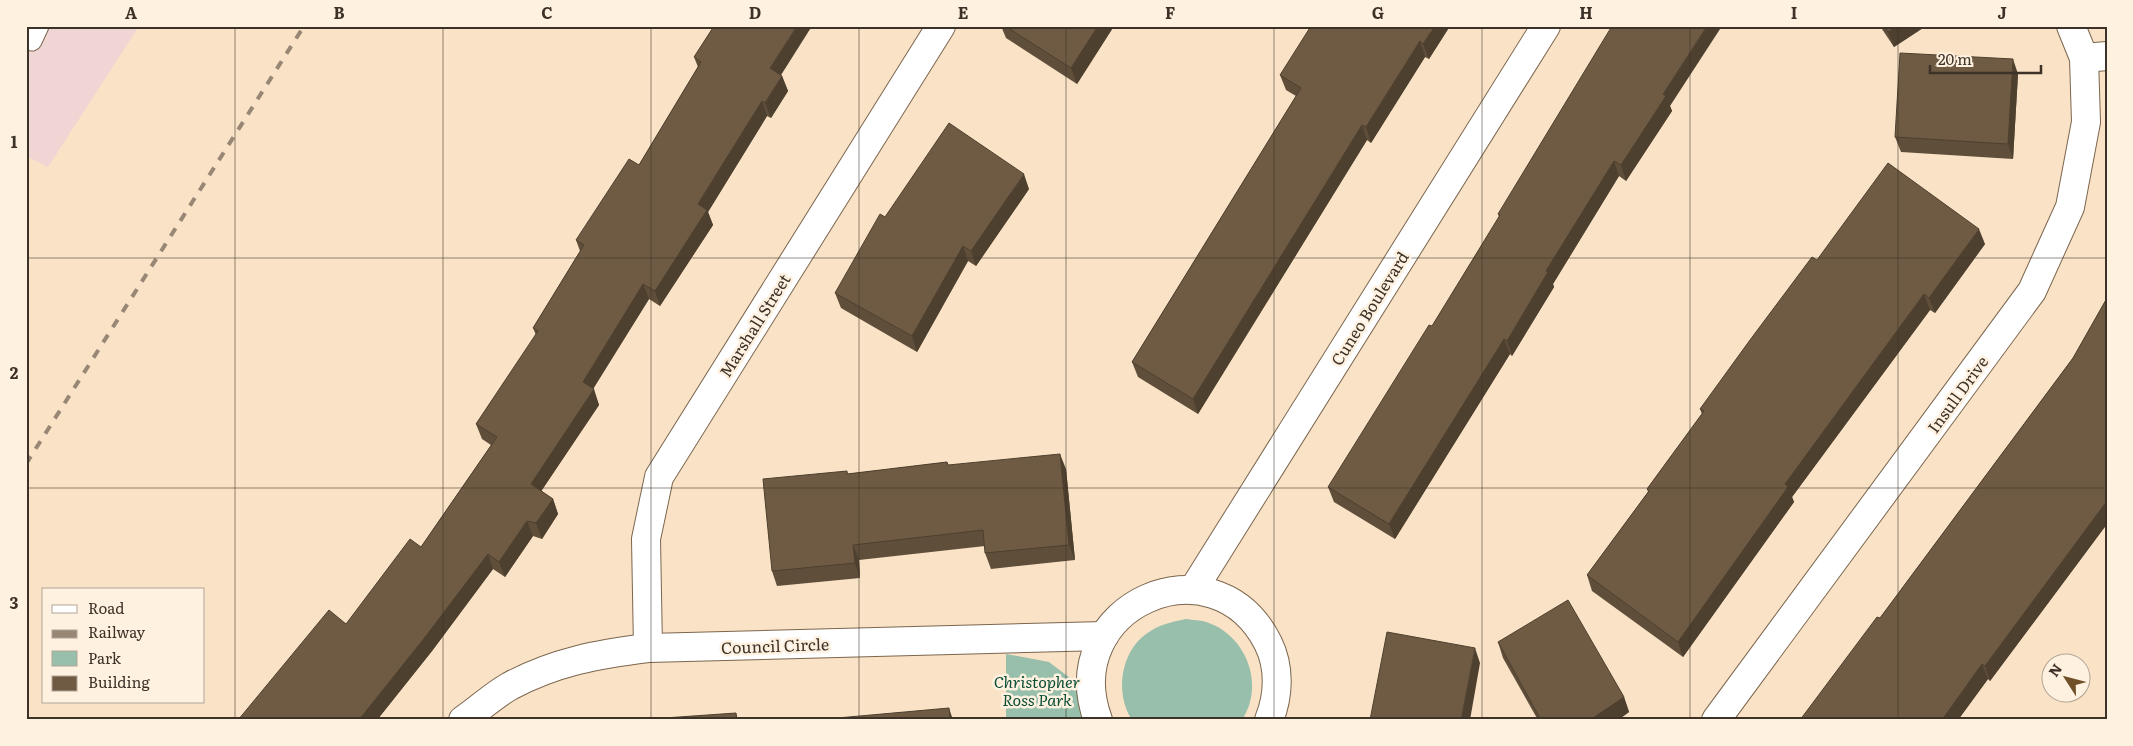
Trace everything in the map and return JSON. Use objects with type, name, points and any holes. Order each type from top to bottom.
[{"type":"street","name":"Marshall Street","points":[[648,648],[646,539],[659,477],[941,26]]},
{"type":"street","name":"Cuneo Boulevard","points":[[1193,590],[1546,26]]},
{"type":"street","name":"Insull Drive","points":[[1716,720],[2032,291],[2070,207],[2086,122],[2095,57],[2071,26]]},
{"type":"street","points":[[1098,720],[1091,691],[1094,662],[1104,636],[1120,615],[1142,600],[1166,591],[1193,590],[1219,596],[1242,610],[1260,629],[1272,653],[1277,679],[1275,705],[1269,720]]},
{"type":"street","name":"Council Circle","points":[[463,720],[510,686],[572,660],[648,648],[1104,636]]},
{"type":"lane","points":[[26,38],[32,41],[39,26]]},
{"type":"shaded area","points":[[26,26],[139,26],[48,167],[26,156]]},
{"type":"green space","points":[[1186,619],[1206,622],[1222,630],[1233,639],[1242,651],[1252,678],[1252,692],[1249,707],[1242,720],[1132,720],[1123,698],[1122,686],[1123,674],[1130,652],[1137,642],[1155,628]]},
{"type":"green space","name":"Christopher Ross Park","points":[[1006,654],[1049,662],[1074,681],[1086,694],[1093,720],[1006,720]]},
{"type":"building","points":[[714,26],[797,26],[770,68],[782,76],[765,103],[762,101],[698,204],[707,210],[655,291],[643,284],[583,382],[594,389],[531,484],[553,499],[536,523],[527,521],[499,562],[488,554],[359,720],[238,720],[329,610],[346,624],[410,539],[421,547],[497,437],[476,424],[538,331],[533,328],[584,245],[576,240],[629,159],[639,165],[701,62],[694,57]]},
{"type":"building","points":[[1005,26],[1098,26],[1071,68]]},
{"type":"building","points":[[1311,26],[1435,26],[1423,44],[1420,41],[1366,127],[1362,125],[1193,399],[1132,362],[1301,88],[1280,75]]},
{"type":"building","points":[[1612,26],[1707,26],[1663,94],[1666,96],[1621,165],[1614,161],[1546,271],[1548,272],[1507,341],[1504,339],[1389,524],[1328,487],[1429,325],[1432,326]]},
{"type":"building","points":[[1884,26],[1897,26],[1888,32]]},
{"type":"building","points":[[1900,53],[2013,59],[2008,144],[1895,137]]},
{"type":"building","points":[[949,123],[1024,174],[971,251],[963,246],[912,336],[835,293],[880,214],[885,217]]},
{"type":"building","points":[[1888,163],[1979,229],[1929,298],[1924,294],[1785,484],[1788,487],[1678,642],[1587,575],[1649,491],[1647,489],[1704,411],[1700,409],[1750,340],[1812,257],[1817,260]]},
{"type":"building","points":[[2107,298],[2107,501],[1985,666],[1982,664],[1942,720],[1800,720],[1877,617],[1880,618],[2073,358]]},
{"type":"building","points":[[1060,454],[1069,545],[985,553],[983,530],[853,545],[855,563],[772,571],[763,479],[847,471],[847,474],[947,462],[948,465]]},
{"type":"building","points":[[1568,600],[1624,697],[1590,720],[1541,720],[1498,642]]},
{"type":"building","points":[[1387,632],[1475,648],[1461,720],[1370,720]]},
{"type":"building","points":[[949,708],[950,720],[815,720]]},
{"type":"building","points":[[736,713],[737,720],[650,720],[650,719]]},
{"type":"railway","points":[[26,464],[304,26]]}]
